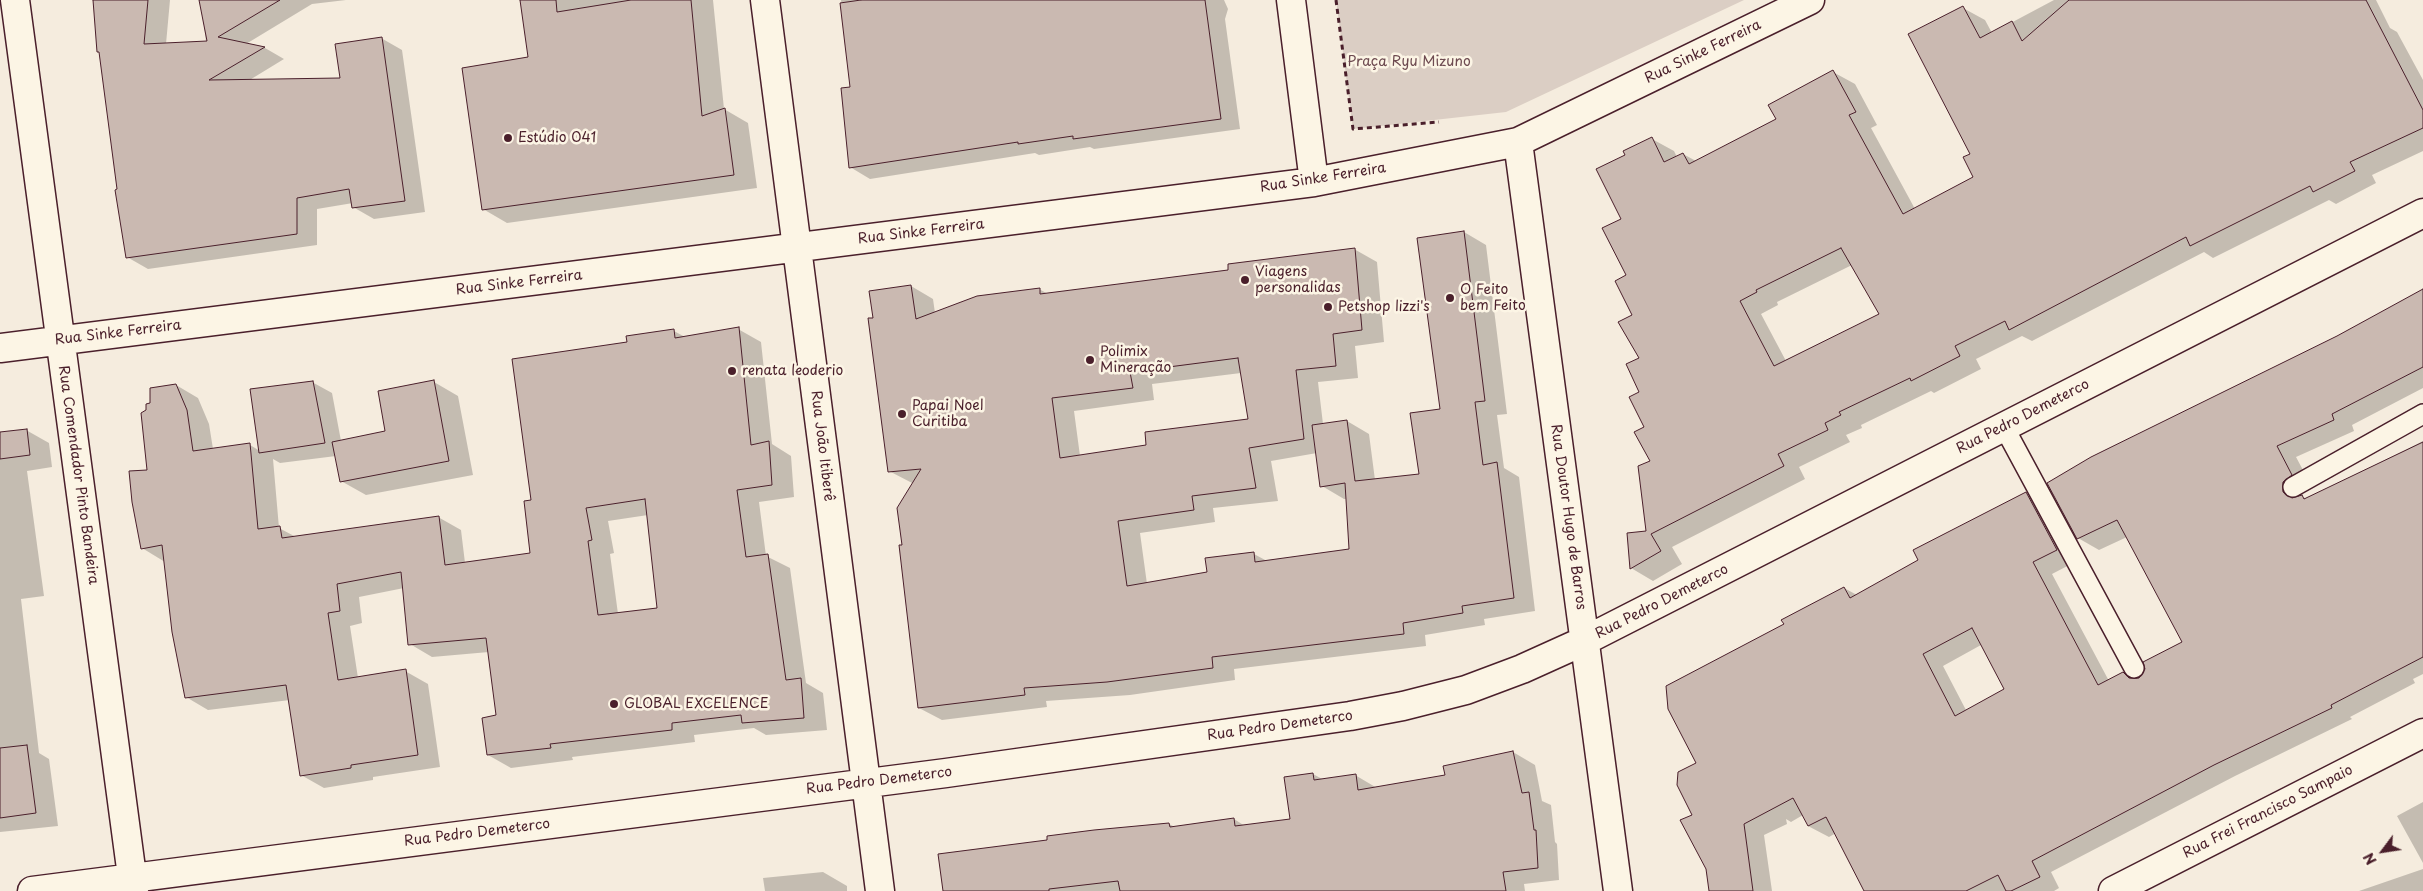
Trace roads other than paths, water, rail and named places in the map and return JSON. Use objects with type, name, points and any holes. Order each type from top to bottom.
[{"type":"street","name":"Rua Comendador Pinto Bandeira","points":[[15,0],[133,885]]},
{"type":"street","name":"Rua João Itiberê","points":[[765,0],[880,891]]},
{"type":"street","points":[[1291,0],[1314,182]]},
{"type":"street","name":"Rua Sinke Ferreira","points":[[0,348],[1314,182],[1518,142],[1810,0]]},
{"type":"street","name":"Rua Doutor Hugo de Barros","points":[[1518,142],[1618,891]]},
{"type":"street","name":"Rua Pedro Demeterco","points":[[32,891],[133,885],[1350,716],[1403,706],[1466,690],[1522,669],[1584,641],[2423,213]]},
{"type":"street","name":"Rua Frei Francisco Sampaio","points":[[2113,891],[2423,733]]},
{"type":"lane","points":[[2293,487],[2423,414]]},
{"type":"lane","points":[[2004,427],[2134,668]]},
{"type":"place","name":"Estúdio 041","points":[[508,138]]},
{"type":"place","name":"Viagens personalidas","points":[[1245,280]]},
{"type":"place","name":"O Feito bem Feito","points":[[1450,298]]},
{"type":"place","name":"Petshop lizzi's","points":[[1328,307]]},
{"type":"place","name":"Polimix Mineração","points":[[1090,360]]},
{"type":"place","name":"renata leoderio","points":[[732,371]]},
{"type":"place","name":"Papai Noel Curitiba","points":[[902,414]]},
{"type":"place","name":"GLOBAL EXCELENCE","points":[[614,704]]},
{"type":"park label","name":"Praça Ryu Mizuno","points":[[1409,62]]}]
